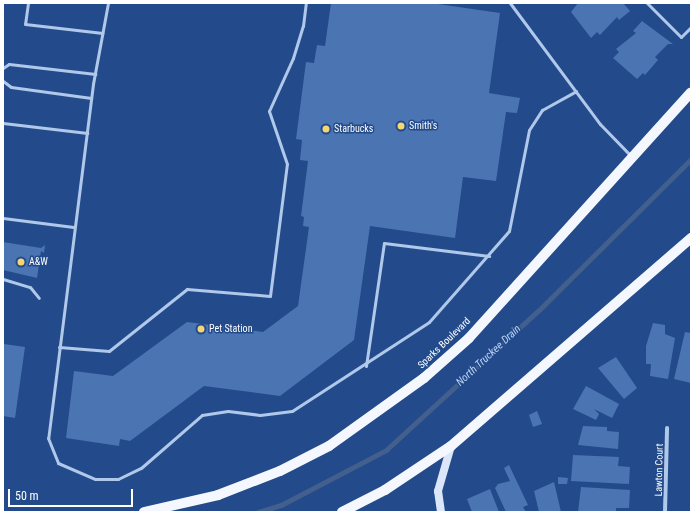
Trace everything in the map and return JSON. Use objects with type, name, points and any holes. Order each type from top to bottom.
[{"type":"main road","name":"Sparks Boulevard","points":[[144,512],[218,495],[280,471],[329,446],[381,412],[424,378],[469,338],[691,92]]},
{"type":"main road","points":[[342,512],[385,490],[452,446],[691,238]]},
{"type":"street","name":"Lawton Court","points":[[665,512],[666,428]]},
{"type":"street","points":[[441,512],[438,491],[452,446]]},
{"type":"lane","points":[[28,3],[25,24],[102,34]]},
{"type":"lane","points":[[108,3],[91,98],[73,227],[48,438],[58,463],[96,480],[118,479],[141,468],[202,415],[228,411],[260,415],[292,411],[366,366],[429,322],[509,231],[529,130],[542,110],[576,91]]},
{"type":"lane","points":[[59,347],[109,351],[187,288],[270,296],[287,164],[269,111],[293,58],[304,26],[306,3]]},
{"type":"lane","points":[[510,3],[600,124],[632,157]]},
{"type":"lane","points":[[647,3],[681,36],[691,27]]},
{"type":"lane","points":[[3,68],[9,64],[95,74]]},
{"type":"lane","points":[[3,82],[11,87],[91,98]]},
{"type":"lane","points":[[3,123],[87,133]]},
{"type":"lane","points":[[3,218],[73,227]]},
{"type":"lane","points":[[366,366],[384,243],[488,256]]},
{"type":"lane","points":[[3,279],[30,287],[39,298]]},
{"type":"building","name":"Smith's","points":[[331,3],[431,3],[500,13],[489,93],[520,98],[517,113],[506,112],[496,181],[463,177],[455,238],[370,226],[354,340],[280,396],[204,386],[130,441],[120,439],[119,446],[66,438],[74,371],[113,376],[187,322],[263,332],[298,306],[309,227],[303,226],[304,217],[301,216],[308,161],[300,160],[302,140],[296,139],[306,62],[314,63],[317,45],[325,46]]},
{"type":"building","points":[[578,3],[623,3],[630,11],[619,20],[617,17],[600,35],[597,32],[591,38],[571,12]]},
{"type":"building","points":[[642,21],[673,44],[668,44],[655,57],[658,60],[645,75],[643,73],[637,79],[613,58],[619,52],[616,49],[636,33],[633,31]]},
{"type":"building","name":"A&W","points":[[3,242],[41,248],[45,245],[44,253],[41,251],[37,278],[3,270]]},
{"type":"building","points":[[653,323],[665,325],[665,334],[675,338],[668,379],[650,376],[651,364],[646,364],[646,346]]},
{"type":"building","points":[[685,332],[691,333],[691,383],[674,379]]},
{"type":"building","points":[[4,344],[25,347],[15,418],[3,416]]},
{"type":"building","points":[[616,357],[637,388],[624,399],[598,368]]},
{"type":"building","points":[[586,386],[619,404],[612,418],[594,409],[599,414],[596,420],[573,409]]},
{"type":"building","points":[[537,411],[542,424],[533,427],[529,415]]},
{"type":"building","points":[[583,426],[607,427],[607,431],[619,432],[618,449],[578,445]]},
{"type":"building","points":[[573,455],[619,457],[618,466],[630,467],[629,484],[571,481]]},
{"type":"building","points":[[509,465],[528,505],[523,507],[526,512],[506,512],[495,488],[498,484],[510,481],[504,468]]},
{"type":"building","points":[[558,477],[568,478],[567,484],[558,484]]},
{"type":"building","points":[[554,482],[561,512],[539,512],[534,491]]},
{"type":"building","points":[[581,487],[630,490],[629,508],[616,508],[616,512],[578,512]]},
{"type":"building","points":[[490,489],[499,512],[472,512],[467,499]]},
{"type":"waterway","name":"North Truckee Drain","points":[[258,512],[281,505],[386,450],[539,310],[691,159]]},
{"type":"place","name":"Smith's","points":[[401,126]]},
{"type":"place","name":"Starbucks","points":[[326,129]]},
{"type":"place","name":"A&W","points":[[21,262]]},
{"type":"place","name":"Pet Station","points":[[201,329]]}]
